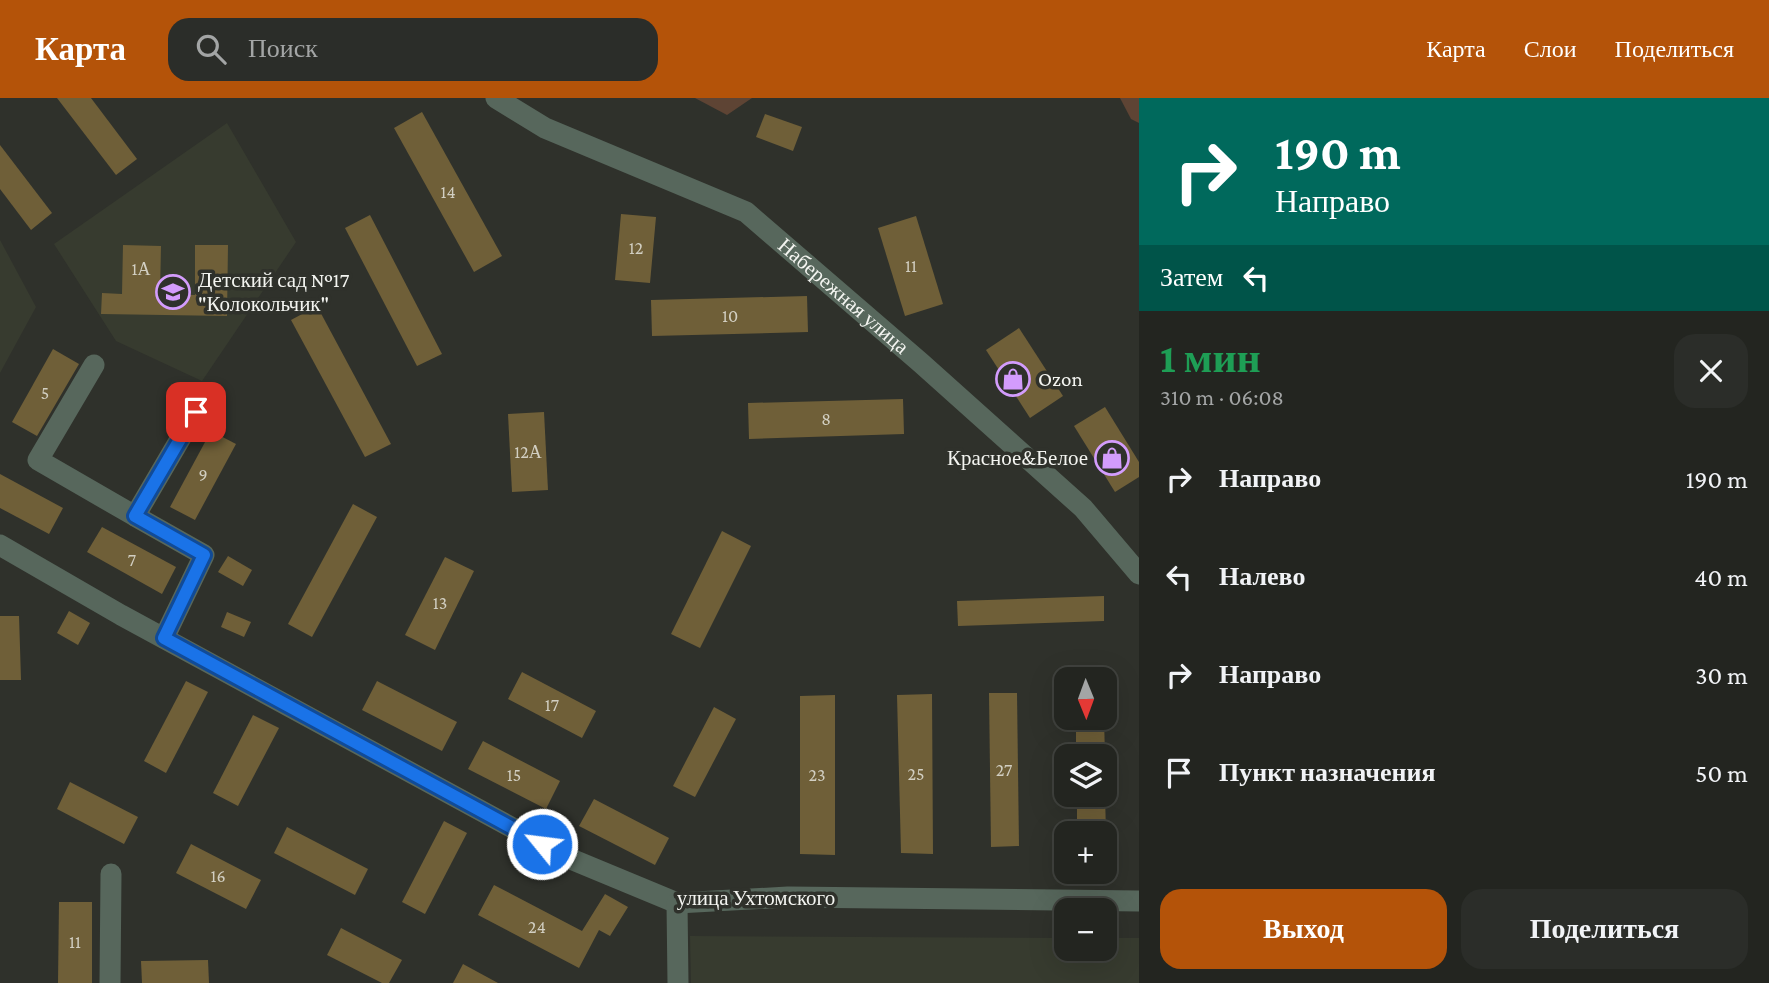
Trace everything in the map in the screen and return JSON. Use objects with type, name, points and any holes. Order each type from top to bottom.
[{"type":"street","name":"Набережная улица","points":[[496,98],[545,128],[746,212],[1083,508],[1139,574]]},
{"type":"street","points":[[94,365],[38,460],[204,555],[164,638]]},
{"type":"street","points":[[135,516],[196,412]]},
{"type":"street","name":"улица Ухтомского","points":[[0,545],[164,638],[566,857],[677,903],[788,897],[1139,901]]},
{"type":"street","points":[[110,983],[111,874]]},
{"type":"street","points":[[677,903],[678,983]]},
{"type":"shaded area","points":[[695,98],[752,98],[727,115]]},
{"type":"shaded area","points":[[1120,98],[1139,98],[1139,123],[1131,119]]},
{"type":"shaded area","name":"Детский сад №17 \"Колокольчик\"","points":[[227,123],[296,242],[202,381],[116,341],[54,244]]},
{"type":"shaded area","points":[[0,240],[36,307],[0,373]]},
{"type":"shaded area","points":[[690,936],[1054,938],[1054,961],[1117,961],[1117,938],[1139,938],[1139,983],[691,983]]},
{"type":"building","points":[[57,98],[91,98],[137,159],[116,175]]},
{"type":"building","points":[[422,112],[502,256],[474,272],[394,128]]},
{"type":"building","points":[[765,114],[802,127],[793,151],[756,137]]},
{"type":"building","points":[[0,145],[52,213],[31,230],[0,189]]},
{"type":"building","points":[[621,214],[656,217],[650,283],[615,280]]},
{"type":"building","points":[[370,215],[442,354],[417,366],[345,228]]},
{"type":"building","points":[[916,216],[943,304],[905,316],[878,228]]},
{"type":"building","points":[[123,245],[161,246],[160,294],[195,295],[195,245],[228,245],[227,316],[101,314],[102,293],[122,294]]},
{"type":"building","points":[[807,296],[808,332],[652,336],[651,300]]},
{"type":"building","points":[[317,306],[391,444],[365,457],[291,320]]},
{"type":"building","points":[[1019,328],[1063,396],[1030,418],[986,350]]},
{"type":"building","points":[[53,349],[79,364],[37,436],[12,422]]},
{"type":"building","points":[[903,399],[904,434],[749,439],[748,403]]},
{"type":"building","points":[[1105,407],[1139,462],[1139,477],[1115,492],[1074,426]]},
{"type":"building","points":[[544,412],[548,490],[512,492],[508,414]]},
{"type":"building","points":[[211,431],[236,444],[195,520],[170,507]]},
{"type":"building","points":[[0,474],[63,508],[49,534],[0,508]]},
{"type":"building","points":[[353,504],[377,517],[312,637],[288,624]]},
{"type":"building","points":[[102,527],[176,567],[162,594],[87,552]]},
{"type":"building","points":[[722,531],[751,546],[700,648],[671,634]]},
{"type":"building","points":[[228,556],[252,570],[243,586],[218,572]]},
{"type":"building","points":[[445,557],[474,571],[435,650],[405,635]]},
{"type":"building","points":[[1104,596],[1104,621],[958,626],[957,601]]},
{"type":"building","points":[[69,611],[90,623],[78,645],[57,633]]},
{"type":"building","points":[[227,612],[251,622],[244,637],[221,627]]},
{"type":"building","points":[[0,616],[19,616],[21,680],[0,680]]},
{"type":"building","points":[[522,672],[596,711],[582,738],[508,699]]},
{"type":"building","points":[[186,681],[208,692],[166,773],[144,761]]},
{"type":"building","points":[[377,681],[457,722],[442,751],[362,710]]},
{"type":"building","points":[[989,693],[1017,693],[1019,846],[991,847]]},
{"type":"building","points":[[932,694],[933,854],[901,853],[897,695]]},
{"type":"building","points":[[835,695],[835,855],[800,854],[800,696]]},
{"type":"building","points":[[714,707],[736,719],[695,797],[673,786]]},
{"type":"building","points":[[253,715],[279,728],[238,806],[213,793]]},
{"type":"building","points":[[1076,730],[1104,730],[1105,744],[1076,744]]},
{"type":"building","points":[[483,741],[560,781],[546,809],[468,769]]},
{"type":"building","points":[[70,782],[138,817],[124,844],[57,809]]},
{"type":"building","points":[[594,799],[669,838],[655,865],[579,826]]},
{"type":"building","points":[[1077,807],[1105,807],[1106,821],[1077,821]]},
{"type":"building","points":[[444,821],[467,833],[425,914],[402,902]]},
{"type":"building","points":[[287,827],[368,869],[355,895],[274,853]]},
{"type":"building","points":[[191,844],[261,880],[246,909],[176,873]]},
{"type":"building","points":[[494,885],[582,931],[605,894],[628,907],[610,936],[599,930],[579,968],[478,915]]},
{"type":"building","points":[[59,902],[92,902],[92,983],[58,983]]},
{"type":"building","points":[[341,928],[402,960],[389,983],[382,983],[327,955]]},
{"type":"building","points":[[208,960],[209,983],[142,983],[141,961]]},
{"type":"building","points":[[463,964],[498,983],[453,983]]},
{"type":"place","name":"Детский сад №17 \"Колокольчик\"","points":[[173,292]]},
{"type":"place","name":"Ozon","points":[[1013,379]]},
{"type":"place","name":"Красное&Белое","points":[[1112,458]]},
{"type":"route","points":[[196,412],[135,516],[204,555],[164,638],[542,844]]}]
